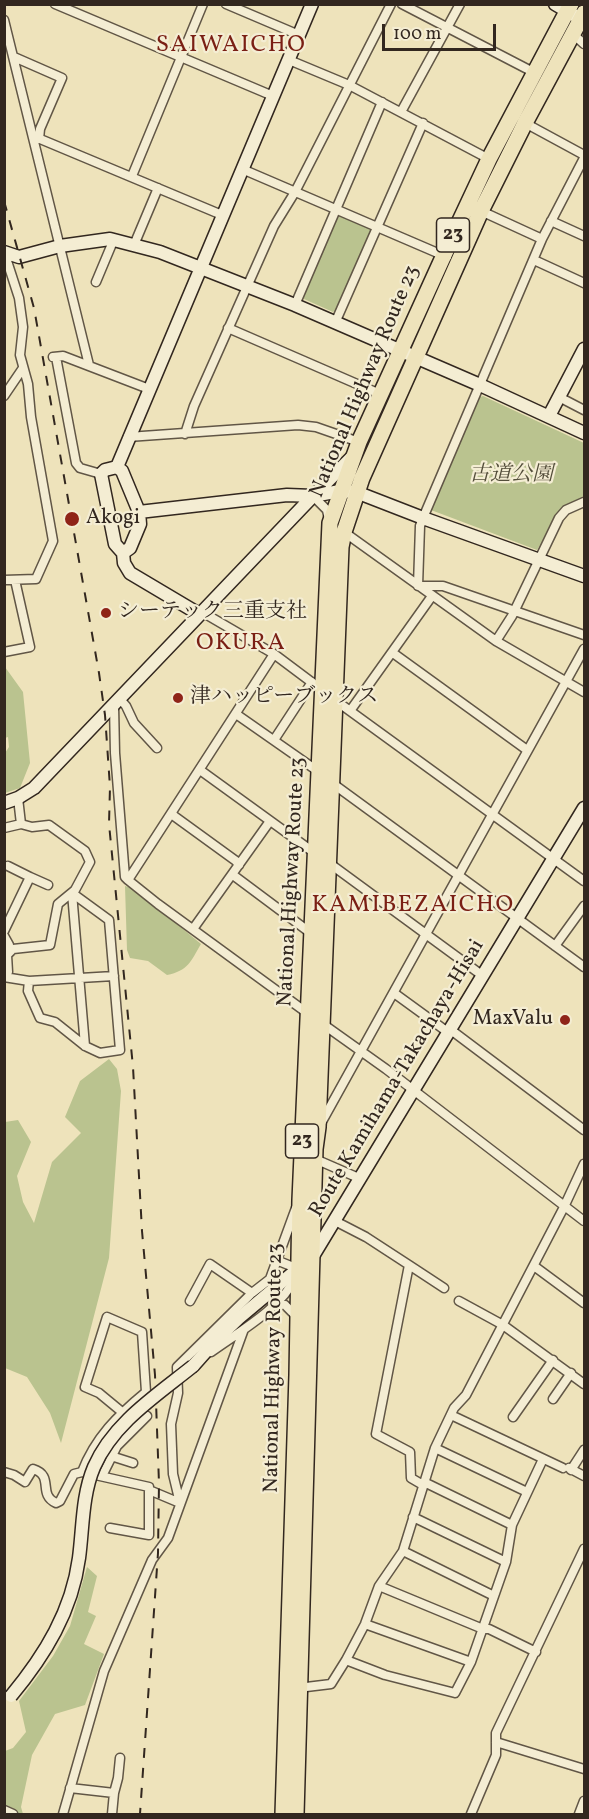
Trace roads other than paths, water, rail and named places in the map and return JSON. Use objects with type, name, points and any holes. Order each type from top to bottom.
[{"type":"highway","name":"National Highway Route 23","points":[[296,1815],[293,1688],[298,1318],[306,1273],[313,1256],[322,1023],[322,858],[319,773],[330,523],[353,456],[380,394],[489,159],[535,73],[564,7]]},
{"type":"highway","name":"National Highway Route 23","points":[[283,1815],[293,1688],[306,1273],[300,1200],[308,1014],[312,934],[332,783],[323,691],[341,547],[356,492],[481,211],[525,123],[579,39],[583,17]]},
{"type":"main road","points":[[117,467],[312,4]]},
{"type":"main road","points":[[564,7],[583,17]]},
{"type":"main road","points":[[6,255],[20,257],[60,246],[101,239],[114,239],[160,252],[200,270],[247,285],[295,305],[585,433]]},
{"type":"main road","points":[[549,416],[585,349]]},
{"type":"main road","points":[[4,803],[34,788],[353,456]]},
{"type":"main road","points":[[117,467],[105,470],[101,474],[115,544],[123,553],[124,564],[130,573],[200,613]]},
{"type":"main road","points":[[117,467],[122,471],[139,512],[140,524],[130,548],[123,553]]},
{"type":"main road","points":[[139,512],[287,495],[313,496],[340,491],[356,492],[585,576]]},
{"type":"main road","name":"Route Kamihama-Takachaya-Hisai","points":[[313,1256],[585,808]]},
{"type":"main road","points":[[8,1699],[34,1668],[65,1613],[78,1561],[89,1483],[99,1457],[115,1433],[197,1362],[239,1318],[306,1273]]},
{"type":"street","points":[[55,4],[273,96]]},
{"type":"street","points":[[132,176],[203,4]]},
{"type":"street","points":[[226,4],[299,35]]},
{"type":"street","points":[[251,14],[255,4]]},
{"type":"street","points":[[185,434],[194,406],[274,226],[295,192],[391,4]]},
{"type":"street","points":[[402,4],[535,73]]},
{"type":"street","points":[[401,112],[460,4]]},
{"type":"street","points":[[4,20],[36,138],[89,365]]},
{"type":"street","points":[[14,57],[62,78],[36,138]]},
{"type":"street","points":[[289,60],[349,85],[489,159]]},
{"type":"street","points":[[295,305],[382,102]]},
{"type":"street","points":[[335,323],[423,123]]},
{"type":"street","points":[[418,586],[420,526],[423,518],[542,239],[583,162],[525,123]]},
{"type":"street","points":[[36,138],[222,215]]},
{"type":"street","points":[[242,169],[458,262]]},
{"type":"street","points":[[134,245],[158,188]]},
{"type":"street","points":[[481,211],[542,239]]},
{"type":"street","points":[[551,221],[585,236]]},
{"type":"street","points":[[96,282],[114,239]]},
{"type":"street","points":[[4,580],[36,579],[53,542],[31,417],[28,384],[20,356],[23,327],[19,298],[6,255]]},
{"type":"street","points":[[534,260],[585,283]]},
{"type":"street","points":[[228,328],[380,394]]},
{"type":"street","points":[[101,474],[80,468],[76,463],[54,357],[63,356],[148,389]]},
{"type":"street","points":[[4,396],[8,383],[23,368]]},
{"type":"street","points":[[559,397],[585,410]]},
{"type":"street","points":[[128,437],[298,425],[316,427],[359,442]]},
{"type":"street","points":[[313,496],[327,510],[330,523]]},
{"type":"street","points":[[496,641],[512,616],[560,518],[566,510],[585,502]]},
{"type":"street","points":[[344,532],[496,641],[585,692]]},
{"type":"street","points":[[4,652],[30,647],[15,580]]},
{"type":"street","points":[[418,586],[443,585],[585,635]]},
{"type":"street","points":[[350,711],[432,596]]},
{"type":"street","points":[[200,613],[274,654],[585,881]]},
{"type":"street","points":[[318,1127],[362,1052],[527,750],[585,649]]},
{"type":"street","points":[[393,653],[527,750]]},
{"type":"street","points":[[128,879],[274,654]]},
{"type":"street","points":[[274,740],[323,691]]},
{"type":"street","points":[[157,748],[134,723],[126,705],[117,702],[120,825],[125,877],[414,1090],[585,1221]]},
{"type":"street","points":[[236,714],[319,773]]},
{"type":"street","points":[[200,770],[483,976]]},
{"type":"street","points":[[332,783],[585,967]]},
{"type":"street","points":[[18,798],[21,824]]},
{"type":"street","points":[[172,813],[236,861],[239,866]]},
{"type":"street","points":[[193,929],[270,821]]},
{"type":"street","points":[[4,828],[21,824],[32,827],[49,825],[85,851],[90,862],[72,893],[55,909],[50,945],[13,949],[7,955]]},
{"type":"street","points":[[8,866],[48,885]]},
{"type":"street","points":[[232,875],[312,934]]},
{"type":"street","points":[[4,931],[7,915],[30,877]]},
{"type":"street","points":[[29,981],[28,991],[40,1018],[55,1022],[85,1046],[100,1053],[120,1050],[109,920],[72,893]]},
{"type":"street","points":[[72,893],[85,1046]]},
{"type":"street","points":[[555,946],[585,906]]},
{"type":"street","points":[[4,936],[9,945],[8,972],[5,977],[29,981],[114,976]]},
{"type":"street","points":[[394,993],[585,1130]]},
{"type":"street","points":[[315,1159],[361,1179]]},
{"type":"street","points":[[293,1688],[331,1684],[346,1660],[379,1586],[403,1551],[435,1448],[451,1414],[466,1395],[585,1164]]},
{"type":"street","points":[[180,1503],[173,1474],[171,1432],[173,1410],[178,1394],[177,1367],[252,1293],[270,1279],[300,1200]]},
{"type":"street","points":[[335,1221],[366,1237],[444,1288]]},
{"type":"street","points":[[197,1362],[244,1329],[306,1273],[276,1260]]},
{"type":"street","points":[[190,1301],[210,1264],[252,1293]]},
{"type":"street","points":[[409,1265],[376,1434],[410,1452],[411,1478],[512,1525]]},
{"type":"street","points":[[534,1266],[585,1303]]},
{"type":"street","points":[[459,1301],[503,1325],[585,1384]]},
{"type":"street","points":[[274,1304],[285,1305],[298,1318]]},
{"type":"street","points":[[82,1472],[98,1440],[122,1412],[146,1392],[142,1332],[107,1317],[85,1387],[99,1393],[122,1412]]},
{"type":"street","points":[[63,1815],[107,1663],[152,1560],[168,1539],[244,1329]]},
{"type":"street","points":[[513,1417],[552,1360]]},
{"type":"street","points":[[553,1399],[571,1373]]},
{"type":"street","points":[[451,1414],[543,1459],[585,1476]]},
{"type":"street","points":[[102,1476],[117,1446],[147,1416]]},
{"type":"street","points":[[435,1448],[527,1492]]},
{"type":"street","points":[[566,1468],[585,1450]]},
{"type":"street","points":[[111,1456],[134,1462]]},
{"type":"street","points":[[346,1660],[385,1675],[455,1693],[471,1662],[506,1562],[512,1525],[543,1459]]},
{"type":"street","points":[[4,1472],[25,1482],[33,1469],[41,1472],[47,1494],[50,1500],[56,1503],[60,1501],[74,1474],[82,1472],[149,1487],[149,1490],[180,1503]]},
{"type":"street","points":[[110,1528],[149,1535],[149,1490]]},
{"type":"street","points":[[413,1517],[506,1562]]},
{"type":"street","points":[[471,1815],[496,1755],[496,1733],[585,1549]]},
{"type":"street","points":[[403,1551],[494,1596]]},
{"type":"street","points":[[379,1586],[483,1629],[489,1629],[536,1652]]},
{"type":"street","points":[[364,1624],[471,1662]]},
{"type":"street","points":[[496,1742],[585,1769]]},
{"type":"street","points":[[112,1815],[120,1758]]},
{"type":"street","points":[[70,1788],[114,1793]]},
{"type":"street","points":[[579,1815],[585,1801]]},
{"type":"street","points":[[4,1810],[13,1815]]},
{"type":"railway","points":[[4,201],[34,308],[105,715],[110,787],[109,824],[133,1067],[142,1231],[155,1375],[159,1483],[158,1553],[140,1814]]},
{"type":"place","name":"Akogi","points":[[72,519]]},
{"type":"place","name":"シーテック三重支社","points":[[106,613]]},
{"type":"place","name":"津ハッピーブックス","points":[[178,698]]},
{"type":"place","name":"MaxValu","points":[[565,1020]]},
{"type":"district","name":"SAIWAICHO","points":[[231,47]]},
{"type":"district","name":"OKURA","points":[[241,645]]},
{"type":"district","name":"KAMIBEZAICHO","points":[[413,907]]},
{"type":"park label","name":"古道公園","points":[[511,476]]}]
